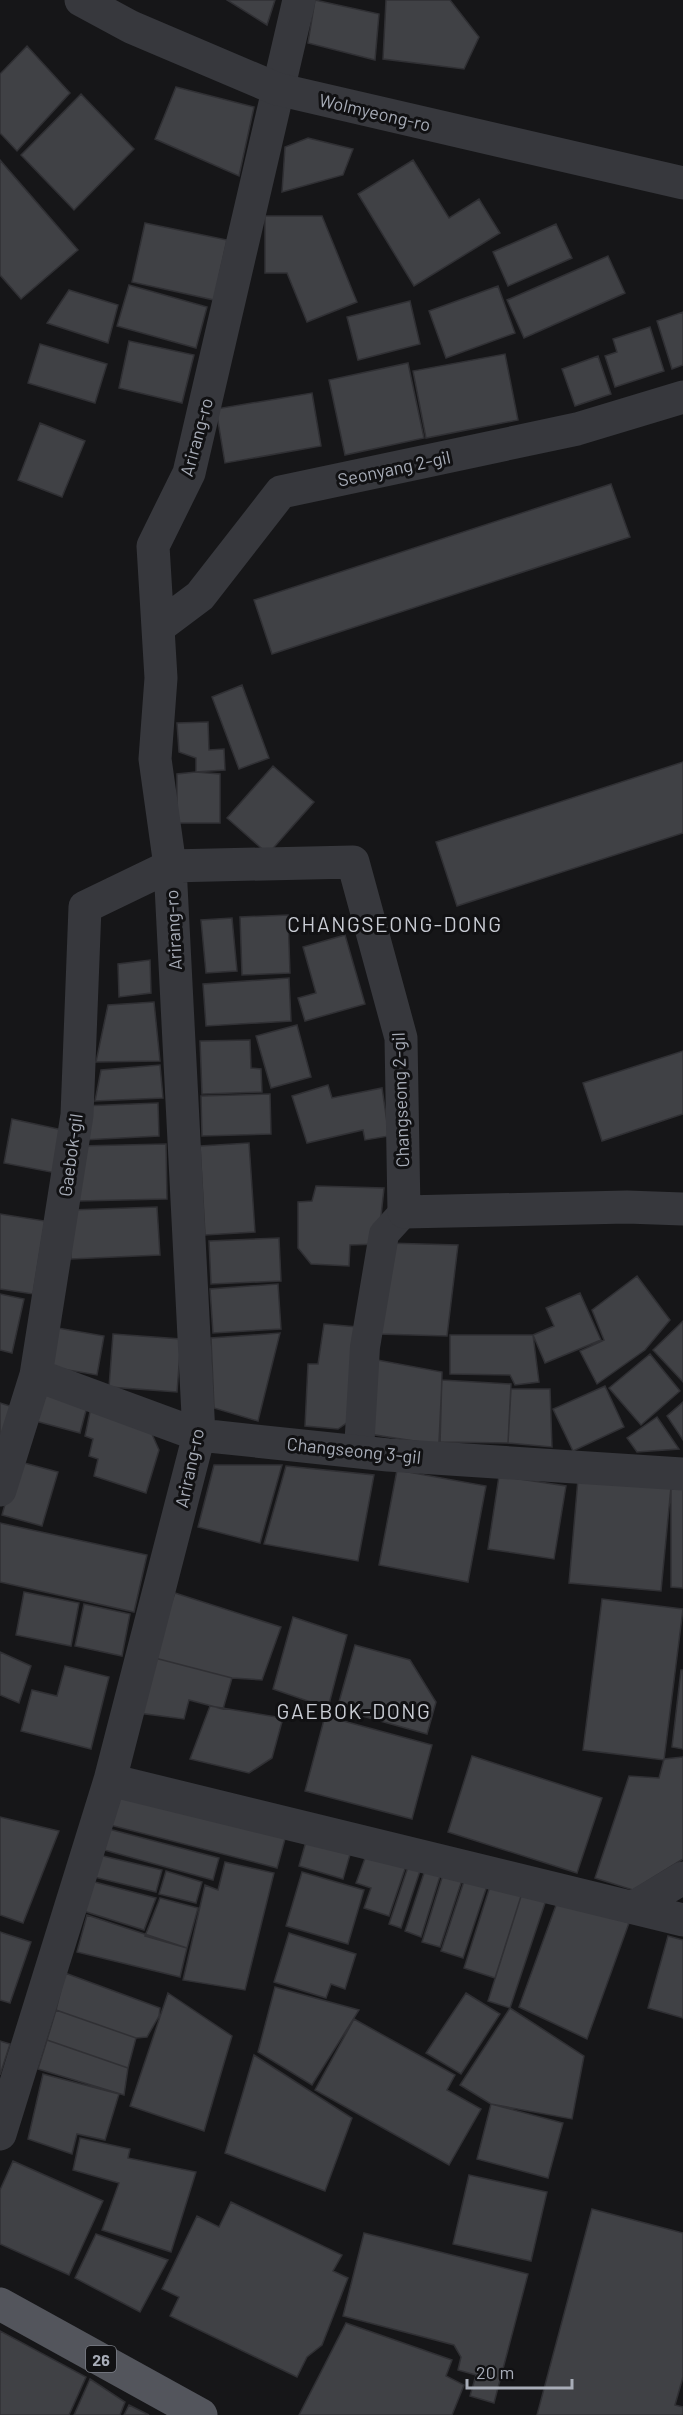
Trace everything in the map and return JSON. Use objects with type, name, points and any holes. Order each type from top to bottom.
[{"type":"main road","name":"26","points":[[0,2304],[201,2415]]},
{"type":"street","name":"Wolmyeong-ro","points":[[81,0],[131,27],[277,89],[683,183]]},
{"type":"street","name":"Arirang-ro","points":[[0,2134],[110,1780],[200,1435],[170,866],[155,759],[161,678],[160,626],[153,546],[189,473],[299,0]]},
{"type":"street","name":"Seonyang 2-gil","points":[[160,626],[200,596],[281,492],[577,429],[683,397]]},
{"type":"street","name":"Changseong 2-gil","points":[[170,866],[353,862],[401,1038],[404,1212]]},
{"type":"street","name":"Gaebok-gil","points":[[0,1490],[36,1376],[77,1115],[85,907],[170,866]]},
{"type":"street","points":[[359,1450],[365,1347],[384,1234],[404,1212],[627,1206],[683,1209]]},
{"type":"street","name":"Changseong 3-gil","points":[[36,1376],[200,1435],[359,1450],[388,1455],[683,1474]]},
{"type":"street","points":[[110,1780],[636,1906],[683,1920]]},
{"type":"street","points":[[636,1906],[683,1878]]},
{"type":"building","points":[[227,0],[275,0],[267,25]]},
{"type":"building","points":[[315,0],[379,14],[375,60],[308,43]]},
{"type":"building","points":[[386,0],[450,0],[479,37],[464,69],[383,59]]},
{"type":"building","points":[[27,46],[70,93],[17,151],[0,133],[0,74]]},
{"type":"building","points":[[176,87],[254,107],[239,176],[155,139]]},
{"type":"building","points":[[81,94],[134,149],[74,210],[21,155]]},
{"type":"building","points":[[308,138],[353,149],[343,175],[282,192],[285,147]]},
{"type":"building","points":[[0,160],[78,250],[21,299],[0,275]]},
{"type":"building","points":[[413,160],[449,218],[479,199],[500,233],[414,286],[358,194]]},
{"type":"building","points":[[265,216],[322,216],[357,302],[307,322],[287,273],[265,273]]},
{"type":"building","points":[[145,223],[227,240],[214,300],[132,282]]},
{"type":"building","points":[[556,224],[572,258],[508,286],[493,252]]},
{"type":"building","points":[[608,256],[625,293],[524,338],[507,300]]},
{"type":"building","points":[[129,285],[207,307],[196,348],[117,326]]},
{"type":"building","points":[[498,286],[515,333],[446,358],[429,311]]},
{"type":"building","points":[[69,290],[118,305],[108,343],[47,323]]},
{"type":"building","points":[[410,301],[420,344],[358,360],[347,317]]},
{"type":"building","points":[[683,312],[683,365],[672,369],[657,321]]},
{"type":"building","points":[[650,327],[664,371],[615,387],[605,356],[617,352],[613,339]]},
{"type":"building","points":[[129,341],[194,355],[182,403],[119,388]]},
{"type":"building","points":[[40,344],[107,364],[95,403],[28,383]]},
{"type":"building","points":[[505,354],[518,420],[426,438],[413,371]]},
{"type":"building","points":[[598,356],[611,394],[575,406],[562,369]]},
{"type":"building","points":[[408,363],[424,438],[345,455],[329,380]]},
{"type":"building","points":[[312,393],[321,446],[225,463],[216,409]]},
{"type":"building","points":[[40,423],[85,441],[62,497],[18,480]]},
{"type":"building","points":[[611,484],[630,537],[272,654],[254,600]]},
{"type":"building","points":[[242,685],[269,758],[239,769],[212,697]]},
{"type":"building","points":[[208,722],[209,750],[224,749],[225,770],[196,772],[196,758],[179,752],[177,723]]},
{"type":"building","points":[[683,762],[683,833],[457,906],[436,842]]},
{"type":"building","points":[[273,766],[314,802],[268,854],[227,818]]},
{"type":"building","points":[[196,772],[220,774],[220,823],[177,823],[177,774]]},
{"type":"building","points":[[288,915],[290,973],[242,975],[240,917]]},
{"type":"building","points":[[232,918],[237,971],[206,973],[201,920]]},
{"type":"building","points":[[345,935],[365,1004],[305,1021],[298,998],[316,993],[303,947]]},
{"type":"building","points":[[150,960],[151,993],[119,997],[118,964]]},
{"type":"building","points":[[289,978],[291,1021],[206,1026],[203,984]]},
{"type":"building","points":[[154,1002],[160,1061],[96,1062],[108,1005]]},
{"type":"building","points":[[297,1025],[311,1077],[271,1088],[256,1036]]},
{"type":"building","points":[[250,1040],[251,1068],[261,1069],[262,1092],[202,1094],[200,1041]]},
{"type":"building","points":[[683,1051],[683,1114],[602,1141],[583,1083]]},
{"type":"building","points":[[160,1065],[163,1098],[95,1101],[101,1070]]},
{"type":"building","points":[[328,1085],[332,1098],[382,1088],[389,1136],[365,1140],[363,1130],[307,1143],[292,1096]]},
{"type":"building","points":[[270,1094],[271,1134],[202,1136],[201,1096]]},
{"type":"building","points":[[158,1103],[159,1136],[83,1140],[81,1106]]},
{"type":"building","points":[[12,1119],[72,1132],[61,1174],[4,1163]]},
{"type":"building","points":[[249,1143],[255,1232],[205,1235],[200,1146]]},
{"type":"building","points":[[166,1144],[167,1199],[79,1201],[78,1146]]},
{"type":"building","points":[[316,1186],[384,1188],[378,1244],[350,1245],[349,1266],[311,1264],[298,1248],[298,1202],[312,1201]]},
{"type":"building","points":[[157,1207],[160,1255],[71,1259],[70,1210]]},
{"type":"building","points":[[0,1214],[45,1221],[33,1294],[0,1289]]},
{"type":"building","points":[[279,1238],[281,1281],[211,1284],[209,1241]]},
{"type":"building","points":[[386,1243],[458,1245],[447,1336],[378,1334]]},
{"type":"building","points":[[637,1276],[670,1320],[645,1350],[597,1384],[580,1351],[604,1340],[592,1310]]},
{"type":"building","points":[[278,1284],[281,1329],[213,1333],[210,1289]]},
{"type":"building","points":[[580,1293],[601,1340],[545,1363],[533,1335],[554,1326],[546,1308]]},
{"type":"building","points":[[0,1294],[24,1299],[12,1353],[0,1350]]},
{"type":"building","points":[[683,1321],[683,1382],[653,1350]]},
{"type":"building","points":[[324,1324],[358,1327],[355,1417],[338,1429],[305,1426],[308,1364],[318,1364]]},
{"type":"building","points":[[52,1327],[104,1336],[97,1375],[45,1366]]},
{"type":"building","points":[[280,1333],[258,1421],[214,1408],[211,1338]]},
{"type":"building","points":[[113,1334],[181,1339],[177,1392],[109,1387]]},
{"type":"building","points":[[450,1335],[533,1335],[539,1382],[515,1385],[510,1375],[450,1374]]},
{"type":"building","points":[[650,1354],[680,1391],[641,1425],[609,1388]]},
{"type":"building","points":[[372,1359],[442,1372],[440,1445],[369,1434]]},
{"type":"building","points":[[442,1380],[511,1384],[508,1443],[439,1442]]},
{"type":"building","points":[[605,1386],[624,1427],[573,1451],[553,1409]]},
{"type":"building","points":[[36,1389],[88,1403],[80,1433],[28,1419]]},
{"type":"building","points":[[511,1389],[550,1389],[552,1447],[508,1443]]},
{"type":"building","points":[[683,1402],[683,1440],[667,1416]]},
{"type":"building","points":[[0,1403],[13,1407],[0,1454]]},
{"type":"building","points":[[91,1407],[148,1425],[159,1450],[146,1493],[94,1476],[98,1459],[89,1456],[93,1439],[85,1436]]},
{"type":"building","points":[[657,1417],[679,1449],[637,1452],[627,1438]]},
{"type":"building","points":[[17,1461],[58,1472],[42,1526],[2,1515]]},
{"type":"building","points":[[214,1465],[282,1465],[260,1543],[198,1527]]},
{"type":"building","points":[[286,1466],[374,1475],[358,1561],[264,1544]]},
{"type":"building","points":[[397,1470],[486,1486],[468,1582],[379,1565]]},
{"type":"building","points":[[499,1476],[566,1486],[554,1559],[488,1549]]},
{"type":"building","points":[[578,1479],[671,1487],[661,1591],[569,1583]]},
{"type":"building","points":[[671,1489],[683,1489],[683,1588],[671,1587]]},
{"type":"building","points":[[0,1523],[147,1555],[134,1612],[0,1582]]},
{"type":"building","points":[[24,1592],[79,1603],[71,1646],[16,1635]]},
{"type":"building","points":[[175,1593],[281,1627],[262,1680],[232,1678],[151,1657]]},
{"type":"building","points":[[602,1599],[683,1609],[664,1760],[583,1750]]},
{"type":"building","points":[[84,1604],[130,1614],[122,1656],[75,1646]]},
{"type":"building","points":[[293,1617],[347,1635],[328,1708],[273,1689]]},
{"type":"building","points":[[355,1645],[410,1660],[436,1702],[427,1734],[337,1709]]},
{"type":"building","points":[[0,1652],[31,1666],[19,1703],[0,1695]]},
{"type":"building","points":[[151,1657],[232,1678],[223,1709],[189,1700],[184,1719],[138,1713]]},
{"type":"building","points":[[65,1666],[109,1677],[91,1749],[21,1731],[32,1690],[57,1696]]},
{"type":"building","points":[[681,1670],[683,1670],[683,1749],[672,1747]]},
{"type":"building","points":[[210,1706],[283,1718],[272,1758],[249,1773],[190,1759]]},
{"type":"building","points":[[325,1716],[432,1745],[412,1819],[305,1791]]},
{"type":"building","points":[[472,1756],[602,1798],[577,1873],[448,1832]]},
{"type":"building","points":[[683,1757],[683,1859],[633,1890],[595,1878],[629,1776],[659,1778],[664,1759]]},
{"type":"building","points":[[120,1785],[288,1828],[277,1868],[110,1825]]},
{"type":"building","points":[[0,1817],[59,1831],[23,1923],[0,1915]]},
{"type":"building","points":[[105,1828],[219,1858],[213,1880],[104,1850]]},
{"type":"building","points":[[309,1831],[353,1844],[343,1879],[299,1866]]},
{"type":"building","points":[[368,1850],[407,1863],[389,1916],[364,1908],[371,1888],[356,1883]]},
{"type":"building","points":[[99,1855],[162,1870],[156,1892],[94,1877]]},
{"type":"building","points":[[411,1858],[423,1862],[401,1928],[389,1924]]},
{"type":"building","points":[[225,1862],[274,1873],[245,1990],[183,1980],[205,1885],[218,1890]]},
{"type":"building","points":[[427,1864],[442,1870],[421,1937],[405,1931]]},
{"type":"building","points":[[446,1865],[465,1871],[440,1947],[422,1942]]},
{"type":"building","points":[[166,1871],[202,1882],[196,1903],[159,1894]]},
{"type":"building","points":[[302,1872],[364,1890],[348,1944],[286,1926]]},
{"type":"building","points":[[467,1872],[489,1880],[463,1958],[441,1951]]},
{"type":"building","points":[[87,1880],[156,1898],[144,1930],[77,1909]]},
{"type":"building","points":[[492,1880],[523,1890],[495,1978],[464,1968]]},
{"type":"building","points":[[523,1890],[547,1897],[510,2008],[488,2001]]},
{"type":"building","points":[[559,1897],[629,1923],[587,2039],[519,2007]]},
{"type":"building","points":[[160,1898],[198,1908],[187,1948],[145,1936]]},
{"type":"building","points":[[87,1915],[187,1948],[180,1977],[77,1952]]},
{"type":"building","points":[[0,1932],[31,1942],[10,2003],[0,2000]]},
{"type":"building","points":[[289,1933],[356,1954],[345,1989],[331,1984],[326,1998],[274,1982]]},
{"type":"building","points":[[668,1936],[683,1940],[683,2018],[648,2008]]},
{"type":"building","points":[[65,1973],[160,2008],[159,2016],[147,2037],[136,2038],[56,2010]]},
{"type":"building","points":[[275,1987],[359,2010],[312,2085],[258,2052]]},
{"type":"building","points":[[168,1993],[232,2036],[204,2131],[130,2106]]},
{"type":"building","points":[[466,1993],[500,2014],[461,2074],[426,2053]]},
{"type":"building","points":[[510,2008],[584,2056],[572,2119],[491,2104],[460,2085]]},
{"type":"building","points":[[56,2010],[136,2038],[128,2068],[47,2040]]},
{"type":"building","points":[[354,2019],[455,2075],[447,2090],[481,2109],[449,2165],[315,2090]]},
{"type":"building","points":[[47,2040],[128,2068],[124,2095],[38,2069]]},
{"type":"building","points":[[0,2041],[10,2044],[0,2075]]},
{"type":"building","points":[[254,2055],[352,2118],[325,2191],[225,2153]]},
{"type":"building","points":[[43,2074],[119,2094],[105,2140],[77,2134],[72,2154],[28,2139]]},
{"type":"building","points":[[491,2104],[563,2123],[548,2178],[477,2159]]},
{"type":"building","points":[[80,2138],[130,2149],[128,2158],[196,2172],[171,2252],[102,2230],[119,2183],[73,2170]]},
{"type":"building","points":[[13,2161],[103,2201],[69,2275],[0,2244],[0,2190]]},
{"type":"building","points":[[469,2175],[547,2192],[531,2261],[453,2244]]},
{"type":"building","points":[[231,2202],[342,2255],[333,2271],[348,2278],[322,2345],[307,2357],[297,2377],[170,2316],[179,2297],[162,2289],[197,2216],[219,2227]]},
{"type":"building","points":[[592,2209],[683,2233],[683,2377],[675,2405],[683,2407],[683,2415],[537,2415]]},
{"type":"building","points":[[364,2233],[528,2274],[494,2403],[470,2396],[476,2375],[458,2370],[461,2357],[454,2345],[343,2316]]},
{"type":"building","points":[[96,2234],[168,2260],[140,2312],[75,2278]]},
{"type":"building","points":[[346,2323],[452,2360],[446,2376],[464,2385],[452,2415],[299,2415]]},
{"type":"building","points":[[0,2331],[86,2377],[69,2415],[0,2415]]},
{"type":"building","points":[[90,2379],[125,2402],[120,2415],[74,2415]]},
{"type":"building","points":[[129,2405],[149,2415],[124,2415]]},
{"type":"district","name":"CHANGSEONG-DONG","points":[[395,923]]},
{"type":"district","name":"GAEBOK-DONG","points":[[354,1710]]}]
